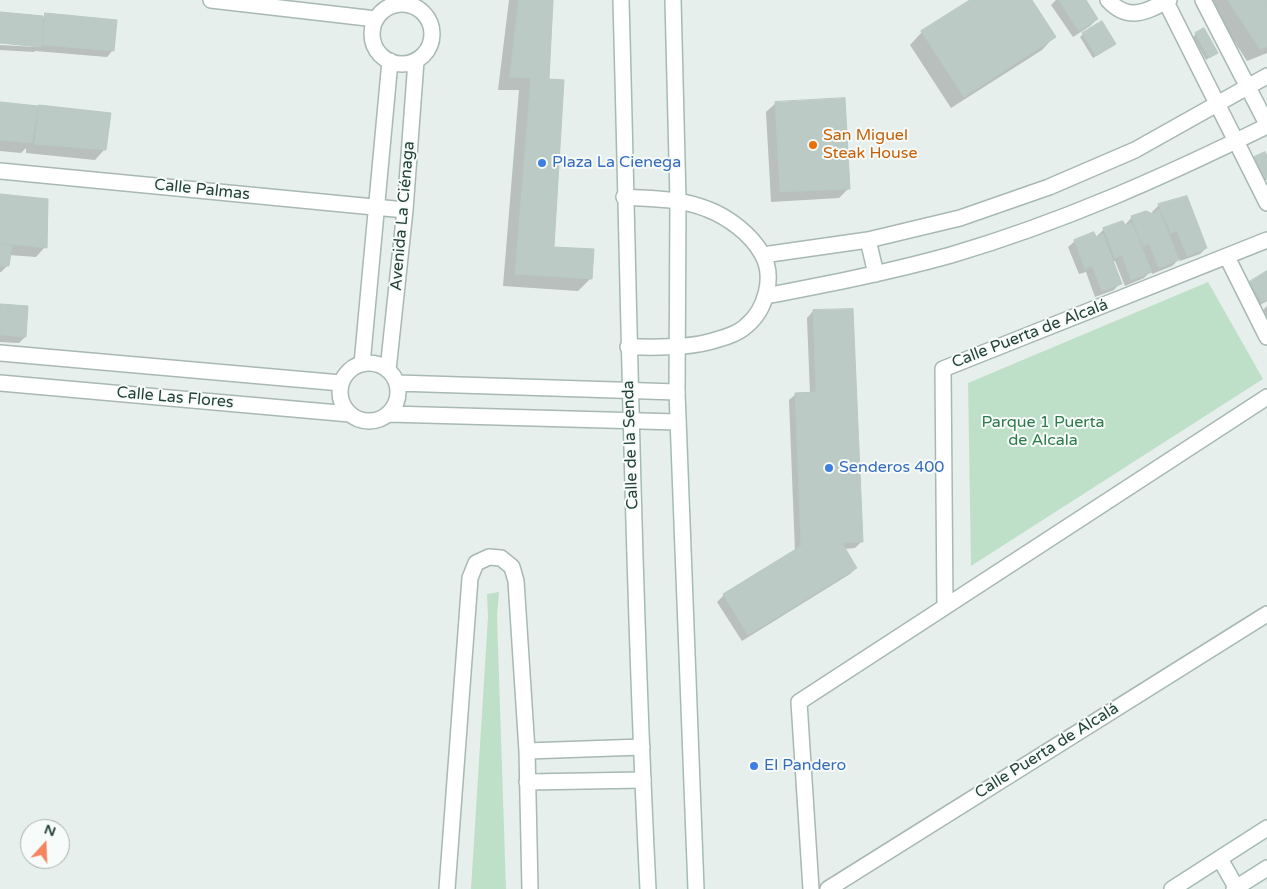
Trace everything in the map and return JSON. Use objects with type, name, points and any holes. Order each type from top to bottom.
[{"type":"street","points":[[211,0],[376,19]]},
{"type":"street","name":"Calle de la Senda","points":[[620,0],[624,197],[628,273],[628,347],[648,889]]},
{"type":"street","points":[[673,0],[678,200],[677,392],[696,889]]},
{"type":"street","points":[[1108,0],[1115,8],[1126,13],[1145,11],[1168,1],[1267,203]]},
{"type":"street","points":[[766,296],[876,274],[951,255],[1060,218],[1167,175],[1267,125],[1203,0]]},
{"type":"street","points":[[404,4],[416,7],[431,23],[432,39],[425,54],[416,61],[403,62],[390,61],[380,54],[374,43],[372,31],[376,19],[384,10],[394,5],[404,4]]},
{"type":"street","name":"Avenida La Ciénaga","points":[[362,364],[390,61]]},
{"type":"street","name":"Avenida La Ciénaga","points":[[388,370],[405,210],[416,61]]},
{"type":"street","points":[[763,255],[868,240],[960,218],[1049,187],[1135,150],[1267,76]]},
{"type":"street","name":"Calle Palmas","points":[[0,171],[405,210]]},
{"type":"street","points":[[624,197],[678,200],[708,209],[725,218],[745,233],[763,255],[769,277],[766,296],[756,317],[746,327],[719,340],[676,347],[628,347]]},
{"type":"street","points":[[868,240],[876,274]]},
{"type":"street","name":"Calle Puerta de Alcalá","points":[[946,607],[943,369],[1267,240]]},
{"type":"street","points":[[1227,257],[1267,337]]},
{"type":"street","name":"Calle Las Flores","points":[[0,353],[341,383]]},
{"type":"street","points":[[362,364],[380,365],[388,370],[397,383],[398,394],[396,404],[389,414],[382,418],[365,421],[357,419],[344,408],[341,400],[341,383],[346,374],[362,364]]},
{"type":"street","name":"Calle Las Flores","points":[[0,383],[350,414]]},
{"type":"street","points":[[397,383],[677,392]]},
{"type":"street","points":[[811,889],[798,702],[1267,397]]},
{"type":"street","points":[[389,414],[678,422]]},
{"type":"street","points":[[447,889],[470,578],[476,564],[489,557],[501,558],[512,567],[516,581],[526,751],[530,889]]},
{"type":"street","name":"Calle Puerta de Alcalá","points":[[828,889],[1267,614]]},
{"type":"street","points":[[526,751],[642,747]]},
{"type":"street","points":[[527,782],[643,780]]},
{"type":"street","points":[[1172,889],[1267,828]]},
{"type":"street","points":[[1220,859],[1235,888],[1267,868]]},
{"type":"green space","name":"Parque 1 Puerta de Alcala","points":[[1208,282],[1263,379],[971,566],[968,383]]},
{"type":"green space","points":[[499,592],[497,616],[506,889],[471,889],[488,617],[487,594]]},
{"type":"building","name":"Plaza La Cienega","points":[[519,0],[553,0],[549,79],[564,80],[554,247],[594,249],[592,279],[515,274],[531,78],[510,77]]},
{"type":"building","points":[[970,0],[1032,0],[1056,37],[964,97],[921,31]]},
{"type":"building","points":[[1059,0],[1086,0],[1098,19],[1079,31]]},
{"type":"building","points":[[1228,0],[1267,0],[1267,47],[1260,49]]},
{"type":"building","points":[[0,12],[43,16],[41,47],[0,43]]},
{"type":"building","points":[[45,13],[117,20],[114,51],[43,45]]},
{"type":"building","points":[[1102,21],[1116,44],[1096,56],[1082,33]]},
{"type":"building","points":[[1204,28],[1218,53],[1209,58],[1195,33]]},
{"type":"building","name":"San Miguel Steak House","points":[[845,98],[850,189],[780,192],[775,102]]},
{"type":"building","points":[[0,102],[38,106],[32,143],[0,140]]},
{"type":"building","points":[[39,105],[111,113],[106,150],[35,144]]},
{"type":"building","points":[[1265,152],[1267,156],[1266,180],[1254,157]]},
{"type":"building","points":[[0,194],[48,199],[47,248],[0,243]]},
{"type":"building","points":[[1187,196],[1207,248],[1187,256],[1177,231],[1171,233],[1158,204]]},
{"type":"building","points":[[1159,209],[1179,260],[1159,268],[1149,243],[1143,246],[1131,216],[1146,211],[1153,214]]},
{"type":"building","points":[[1123,221],[1125,225],[1132,223],[1152,272],[1131,280],[1122,255],[1115,258],[1103,228]]},
{"type":"building","points":[[1094,232],[1096,237],[1103,234],[1122,284],[1102,291],[1092,266],[1085,269],[1074,240]]},
{"type":"building","points":[[0,244],[12,245],[9,266],[0,266]]},
{"type":"building","points":[[1267,271],[1267,299],[1262,302],[1249,282]]},
{"type":"building","points":[[0,304],[28,306],[26,337],[0,335]]},
{"type":"building","name":"Senderos 400","points":[[853,309],[863,542],[842,543],[857,568],[748,635],[723,594],[801,546],[795,393],[816,392],[813,310]]},
{"type":"place","name":"San Miguel Steak House","points":[[813,145]]},
{"type":"place","name":"Plaza La Cienega","points":[[542,163]]},
{"type":"place","name":"Senderos 400","points":[[829,468]]},
{"type":"place","name":"El Pandero","points":[[754,766]]}]
